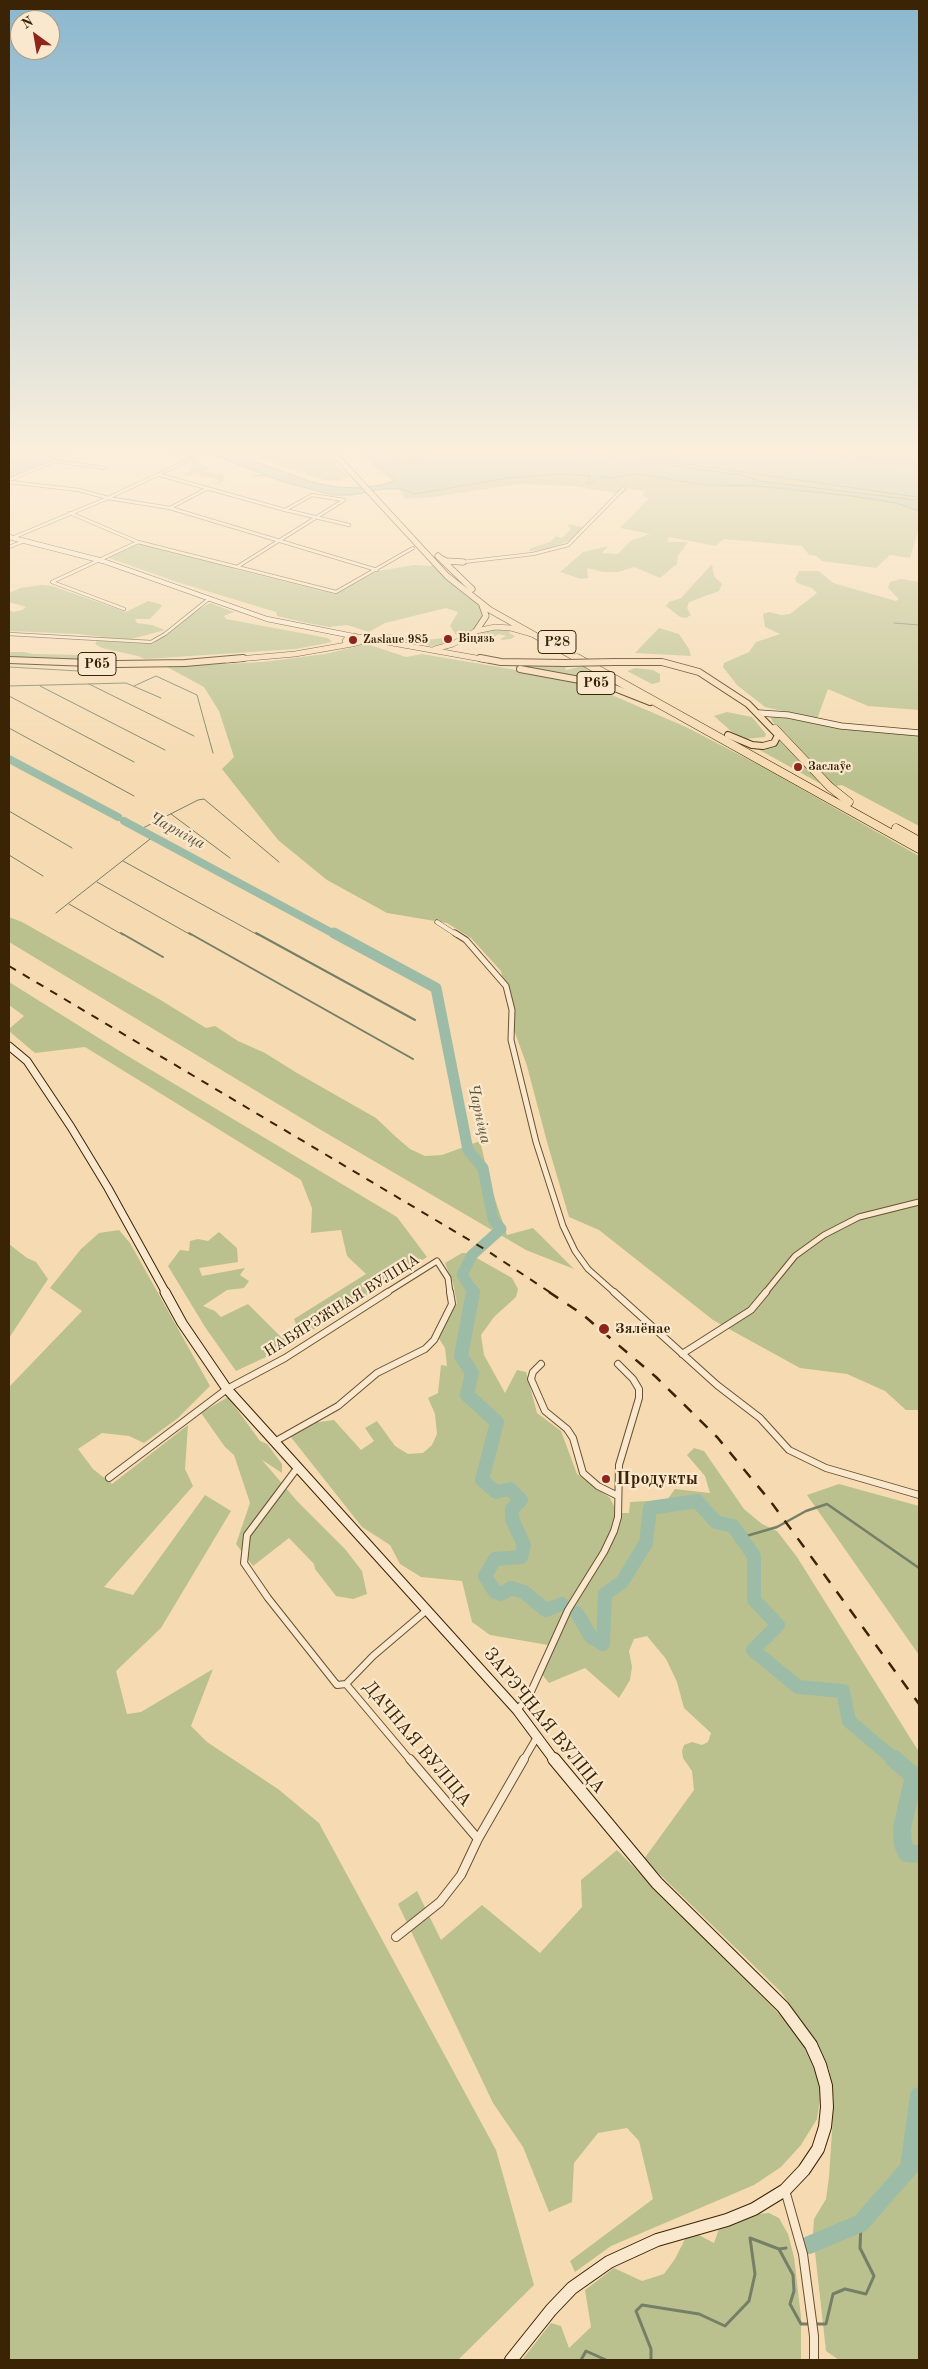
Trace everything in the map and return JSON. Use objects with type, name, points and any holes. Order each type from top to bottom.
[{"type":"highway","name":"Р28","points":[[432,559],[447,576],[482,605],[919,849]]},
{"type":"highway","name":"Р28","points":[[441,559],[474,590],[513,618],[919,841]]},
{"type":"highway","points":[[442,559],[446,561],[463,562]]},
{"type":"highway","points":[[454,572],[451,565],[463,562]]},
{"type":"highway","points":[[476,631],[486,616],[482,605]]},
{"type":"highway","name":"Р65","points":[[775,729],[830,787],[849,802]]},
{"type":"main road","points":[[442,650],[476,631],[501,627],[532,634]]},
{"type":"main road","name":"Р65","points":[[328,649],[345,640],[356,640],[442,650],[457,655],[607,685],[668,710]]},
{"type":"main road","name":"Р65","points":[[9,660],[145,664],[233,660],[328,649],[356,640]]},
{"type":"main road","points":[[452,646],[457,655]]},
{"type":"main road","name":"Р65","points":[[484,660],[521,664],[662,662],[686,667],[716,681],[759,713],[775,729]]},
{"type":"main road","points":[[728,735],[752,745],[763,746],[774,743],[777,740],[778,735],[775,729]]},
{"type":"street","points":[[124,609],[52,582],[98,559],[267,618],[356,640]]},
{"type":"street","points":[[204,559],[336,592],[396,559]]},
{"type":"street","points":[[237,567],[251,559]]},
{"type":"street","points":[[337,559],[377,570]]},
{"type":"street","points":[[463,562],[493,559]]},
{"type":"street","points":[[9,634],[151,642],[165,634],[180,620],[210,598]]},
{"type":"street","points":[[337,634],[345,640]]},
{"type":"street","points":[[759,713],[788,716],[841,726],[919,733]]},
{"type":"street","points":[[437,922],[466,940],[496,972],[506,986],[512,1010],[511,1040],[536,1142],[563,1226],[575,1251],[600,1280],[717,1385],[760,1418],[789,1450],[826,1468],[919,1495]]},
{"type":"street","name":"ЗАРЭЧНАЯ ВУЛІЦА","points":[[9,1046],[27,1062],[70,1126],[108,1188],[182,1323],[227,1389],[276,1441],[516,1710],[600,1817],[657,1883],[766,1988],[799,2025],[820,2065],[826,2086],[827,2107],[825,2127],[818,2149],[809,2163],[785,2190],[754,2209],[727,2220],[657,2240],[609,2262],[572,2288],[550,2310],[511,2360]]},
{"type":"street","points":[[682,1354],[750,1310],[795,1256],[824,1235],[859,1217],[919,1202]]},
{"type":"street","name":"НАБЯРЭЖНАЯ ВУЛІЦА","points":[[109,1478],[227,1389],[286,1358],[437,1261],[448,1278],[452,1304],[434,1340],[425,1349],[377,1374],[338,1406],[276,1441]]},
{"type":"street","points":[[541,1364],[533,1372],[531,1379],[545,1411],[567,1429],[573,1438],[583,1473],[598,1486],[618,1496]]},
{"type":"street","points":[[516,1710],[529,1696],[568,1610],[604,1552],[614,1531],[618,1517],[618,1464],[640,1398],[639,1389],[633,1379],[618,1364]]},
{"type":"street","name":"ДАЧНАЯ ВУЛІЦА","points":[[298,1466],[247,1535],[244,1563],[337,1685],[346,1684],[478,1840]]},
{"type":"street","points":[[346,1684],[373,1656],[427,1610]]},
{"type":"street","points":[[396,1937],[440,1902],[461,1875],[478,1840],[537,1737]]},
{"type":"street","points":[[785,2190],[802,2254],[812,2315],[814,2360]]},
{"type":"green space","points":[[110,559],[203,559],[236,567],[234,569],[334,594],[378,571],[414,565],[430,566],[433,564],[482,607],[485,614],[481,622],[473,630],[461,636],[456,635],[450,626],[458,612],[446,608],[385,623],[369,632],[347,625],[329,627],[277,616],[276,612],[177,582]]},
{"type":"green space","points":[[575,559],[678,559],[677,564],[660,578],[634,567],[619,572],[603,572],[587,568],[588,578],[581,579],[560,572]]},
{"type":"green space","points":[[819,559],[886,559],[876,568],[822,561]]},
{"type":"green space","points":[[712,564],[714,576],[722,584],[719,591],[689,602],[687,608],[691,615],[686,618],[680,617],[666,606],[669,602],[681,598]]},
{"type":"green space","points":[[799,571],[819,571],[833,583],[896,601],[899,599],[888,588],[890,582],[901,579],[919,582],[919,710],[868,706],[828,689],[817,719],[765,707],[737,685],[723,667],[724,663],[749,652],[756,642],[780,634],[765,627],[763,614],[769,612],[781,615],[790,614],[817,593],[812,588],[797,583],[795,579]]},
{"type":"green space","points":[[42,585],[52,586],[126,612],[148,601],[160,604],[162,606],[150,619],[135,619],[137,623],[152,625],[165,630],[128,640],[78,634],[9,631],[9,610],[13,612],[26,607],[9,602],[9,593],[20,588]]},
{"type":"green space","points":[[210,603],[234,612],[224,616],[226,619],[328,638],[332,642],[296,649],[145,659],[102,648],[95,644],[97,641],[153,644],[183,619]]},
{"type":"green space","points":[[495,628],[511,630],[509,633],[515,636],[511,639],[502,640],[500,639],[506,636],[499,634],[486,641],[477,641],[472,637],[476,634]]},
{"type":"green space","points":[[659,628],[679,634],[689,649],[691,656],[635,653]]},
{"type":"green space","points":[[383,633],[424,640],[445,638],[445,641],[450,642],[431,646],[377,636]]},
{"type":"green space","points":[[367,644],[406,657],[422,654],[564,678],[591,686],[686,727],[761,766],[919,856],[919,1410],[906,1410],[885,1391],[847,1374],[800,1368],[749,1340],[713,1320],[599,1230],[569,1217],[527,1066],[513,1027],[501,971],[471,938],[447,923],[387,913],[327,880],[278,840],[222,769],[234,757],[219,711],[204,687],[167,667],[263,662],[325,654]]},
{"type":"green space","points":[[9,652],[84,655],[83,661],[9,657]]},
{"type":"green space","points":[[510,665],[565,666],[566,670],[583,666],[625,689]]},
{"type":"green space","points":[[635,668],[653,670],[660,674],[660,682],[652,684],[627,671]]},
{"type":"green space","points":[[727,712],[752,717],[766,734],[765,737],[746,739],[732,732],[714,716]]},
{"type":"green space","points":[[775,715],[906,735],[919,735],[919,826],[842,785],[835,786],[814,768],[772,721],[771,718]]},
{"type":"green space","points":[[780,737],[821,784],[756,748],[775,745]]},
{"type":"green space","points":[[9,917],[22,922],[159,999],[206,1028],[215,1026],[238,1041],[265,1053],[376,1118],[410,1149],[425,1156],[442,1155],[480,1141],[491,1187],[507,1235],[533,1228],[574,1269],[526,1250],[321,1130],[9,942]]},
{"type":"green space","points":[[9,982],[126,1055],[397,1217],[427,1257],[281,1350],[236,1371],[205,1327],[168,1266],[180,1250],[189,1251],[190,1241],[198,1239],[208,1241],[219,1232],[237,1248],[238,1262],[199,1268],[202,1276],[245,1268],[240,1275],[249,1281],[244,1288],[227,1290],[203,1306],[215,1311],[221,1317],[248,1304],[281,1337],[297,1327],[294,1319],[366,1274],[347,1256],[341,1230],[311,1233],[312,1208],[301,1180],[85,1047],[35,1053],[9,1031],[24,1016],[9,1005]]},
{"type":"green space","points":[[119,1230],[130,1243],[210,1386],[178,1418],[144,1443],[129,1436],[102,1433],[78,1449],[93,1469],[112,1484],[188,1425],[185,1469],[193,1486],[104,1587],[133,1595],[205,1495],[231,1511],[161,1628],[116,1671],[127,1714],[141,1712],[213,1669],[191,1726],[207,1742],[278,1789],[319,1823],[496,2150],[534,2285],[458,2360],[9,2360],[9,1387],[82,1311],[50,1288],[81,1249],[99,1233]]},
{"type":"green space","points":[[9,1244],[27,1258],[36,1262],[48,1279],[9,1338]]},
{"type":"green space","points":[[462,1253],[468,1253],[512,1278],[518,1289],[516,1297],[494,1317],[481,1335],[484,1355],[505,1393],[517,1370],[526,1372],[537,1413],[561,1431],[577,1474],[610,1498],[614,1506],[614,1513],[629,1513],[630,1502],[667,1500],[675,1489],[710,1493],[705,1476],[687,1455],[694,1448],[704,1451],[744,1509],[762,1524],[777,1531],[797,1557],[919,1752],[919,2360],[839,2360],[826,2351],[813,2234],[814,2219],[826,2199],[829,2177],[834,2101],[829,2069],[815,2040],[781,1992],[644,1859],[694,1790],[692,1771],[683,1758],[682,1751],[684,1745],[692,1742],[702,1745],[708,1742],[711,1733],[684,1708],[677,1682],[666,1659],[647,1636],[634,1639],[629,1651],[632,1667],[630,1680],[619,1698],[585,1668],[549,1683],[541,1673],[548,1645],[490,1635],[472,1622],[462,1581],[421,1577],[400,1564],[390,1545],[362,1527],[290,1436],[311,1423],[334,1420],[361,1450],[374,1441],[365,1428],[377,1421],[395,1446],[408,1454],[423,1453],[432,1445],[437,1434],[435,1414],[428,1398],[438,1393],[441,1365],[447,1366],[445,1348],[438,1337],[457,1303],[453,1283],[445,1263]]},
{"type":"green space","points":[[228,1397],[260,1441],[267,1444],[282,1464],[282,1473],[262,1460],[297,1501],[345,1549],[362,1571],[367,1594],[353,1599],[336,1596],[315,1569],[314,1564],[289,1538],[253,1566],[236,1544],[250,1503],[234,1455],[225,1447],[201,1413]]},
{"type":"green space","points":[[839,1484],[919,1506],[919,1655],[807,1495]]},
{"type":"green space","points":[[617,1850],[790,2025],[806,2049],[816,2071],[821,2093],[817,2119],[801,2145],[781,2167],[754,2185],[611,2246],[575,2272],[570,2261],[653,2199],[639,2141],[627,2128],[598,2133],[574,2163],[572,2202],[549,2212],[523,2147],[493,2103],[398,1904],[417,1891],[441,1940],[482,1905],[540,1953],[582,1907],[581,1880]]},
{"type":"green space","points":[[769,2213],[779,2218],[788,2234],[794,2257],[801,2317],[801,2360],[522,2360],[551,2323],[561,2326],[569,2348],[591,2327],[585,2290],[614,2268],[642,2281],[664,2274],[675,2259],[687,2235],[695,2233],[714,2243],[720,2226],[736,2224],[757,2214]]},
{"type":"waterway","points":[[894,623],[919,625]]},
{"type":"waterway","points":[[9,667],[113,673]]},
{"type":"waterway","points":[[134,686],[156,676],[197,695],[213,753]]},
{"type":"waterway","points":[[9,686],[126,683],[161,698]]},
{"type":"waterway","points":[[89,684],[194,736]]},
{"type":"waterway","points":[[40,686],[165,750]]},
{"type":"waterway","points":[[9,696],[134,762]]},
{"type":"waterway","points":[[9,728],[134,796]]},
{"type":"waterway","name":"Чарніца","points":[[9,759],[118,817]]},
{"type":"waterway","points":[[141,829],[198,800],[204,799],[279,862]]},
{"type":"waterway","points":[[9,811],[72,848]]},
{"type":"waterway","points":[[171,814],[230,858]]},
{"type":"waterway","name":"Чарніца","points":[[124,821],[336,935]]},
{"type":"waterway","points":[[56,913],[154,836]]},
{"type":"waterway","points":[[9,855],[43,876]]},
{"type":"waterway","points":[[123,861],[258,935]]},
{"type":"waterway","points":[[97,882],[191,935]]},
{"type":"waterway","points":[[69,904],[123,935]]},
{"type":"waterway","points":[[121,933],[163,957]]},
{"type":"waterway","points":[[189,933],[413,1059]]},
{"type":"waterway","points":[[256,933],[415,1020]]},
{"type":"waterway","name":"Чарніца","points":[[334,933],[436,988],[468,1150],[483,1168],[493,1219],[501,1229],[472,1255],[462,1275],[474,1293]]},
{"type":"waterway","name":"Чарніца","points":[[473,1292],[461,1356],[472,1373],[467,1395],[497,1422],[482,1480],[496,1492],[510,1489],[521,1500],[512,1509],[512,1519],[524,1545],[521,1557],[495,1559],[485,1576],[495,1592],[501,1594],[511,1588],[524,1592],[546,1610],[562,1604]]},
{"type":"waterway","name":"Чарніца","points":[[577,1613],[591,1637],[603,1644],[605,1594],[622,1582],[646,1543],[650,1508],[697,1501],[716,1522],[733,1526],[754,1556],[754,1600],[778,1625],[753,1650],[798,1687],[843,1691],[849,1721],[896,1761]]},
{"type":"waterway","points":[[743,1537],[777,1527],[806,1511],[827,1504],[919,1568]]},
{"type":"waterway","name":"Чарніца","points":[[894,1759],[914,1776],[902,1828],[903,1844],[907,1853],[919,1854]]},
{"type":"waterway","name":"Чарніца","points":[[809,2245],[861,2223],[909,2168],[919,2096]]},
{"type":"waterway","name":"Чарніца","points":[[815,2324],[826,2324],[833,2294],[845,2289],[866,2294],[874,2276],[860,2248],[861,2223]]},
{"type":"waterway","name":"Чарніца","points":[[651,2360],[651,2349],[636,2311],[642,2305],[699,2314],[725,2326],[749,2301],[755,2274],[750,2238],[779,2249]]},
{"type":"waterway","name":"Чарніца","points":[[779,2249],[786,2248]]},
{"type":"waterway","name":"Чарніца","points":[[779,2249],[793,2275],[794,2291],[790,2304],[801,2324],[810,2324]]},
{"type":"waterway","name":"Чарніца","points":[[581,2360],[586,2351],[606,2360]]},
{"type":"railway","points":[[9,966],[486,1250],[551,1293]]},
{"type":"railway","points":[[549,1292],[582,1314],[656,1377],[717,1437],[771,1502],[919,1704]]},
{"type":"place","name":"Віцязь","points":[[448,639]]},
{"type":"place","name":"Zaslaue 985","points":[[353,640]]},
{"type":"place","name":"Заслаўе","points":[[798,767]]},
{"type":"place","name":"Зялёнае","points":[[604,1329]]},
{"type":"place","name":"Продукты","points":[[606,1479]]}]
